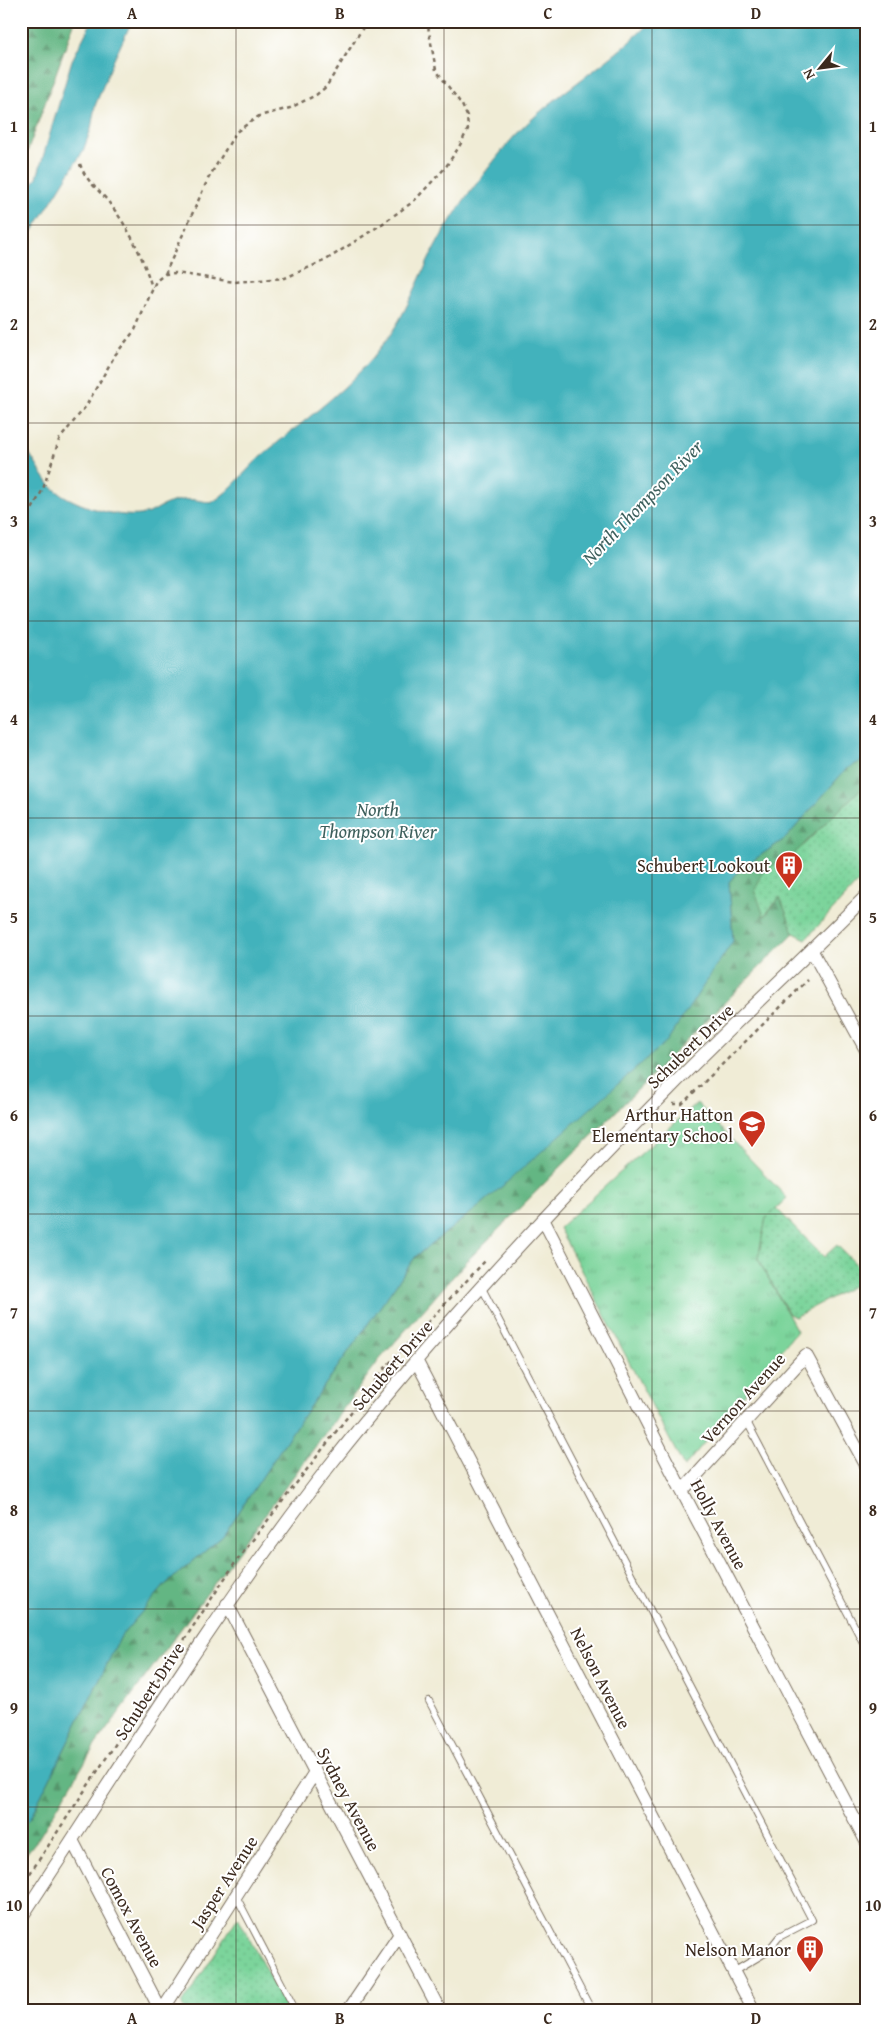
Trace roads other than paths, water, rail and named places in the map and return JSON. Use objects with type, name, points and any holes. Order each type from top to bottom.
[{"type":"street","name":"Schubert Drive","points":[[21,1918],[227,1604],[330,1465],[417,1362],[544,1221],[671,1087],[812,951],[866,896]]},
{"type":"street","points":[[812,951],[866,1050]]},
{"type":"street","name":"Holly Avenue","points":[[544,1221],[682,1491],[866,1841]]},
{"type":"street","name":"Vernon Avenue","points":[[682,1491],[806,1354],[866,1466]]},
{"type":"street","name":"Nelson Avenue","points":[[417,1362],[754,2011]]},
{"type":"street","name":"Sydney Avenue","points":[[227,1604],[440,2011]]},
{"type":"street","name":"Jasper Avenue","points":[[162,2011],[315,1772]]},
{"type":"street","name":"Comox Avenue","points":[[72,1840],[162,2011]]},
{"type":"street","points":[[350,2010],[400,1934]]},
{"type":"lane","points":[[482,1288],[812,1920],[779,1937],[767,1952],[733,1972]]},
{"type":"lane","points":[[746,1420],[866,1648]]},
{"type":"lane","points":[[429,1701],[592,2011]]},
{"type":"lane","points":[[236,1896],[296,2011]]},
{"type":"water","points":[[92,21],[132,21],[95,106],[91,129],[83,151],[21,250],[21,202],[37,177],[72,60]]},
{"type":"water","name":"North Thompson River","points":[[651,21],[866,21],[866,759],[846,769],[786,838],[739,870],[729,882],[733,941],[667,1041],[481,1205],[416,1256],[298,1423],[223,1536],[166,1584],[121,1636],[30,1818],[21,1827],[21,442],[49,484],[68,498],[96,509],[125,515],[138,515],[149,513],[168,503],[180,500],[198,500],[211,503],[219,498],[259,458],[344,387],[372,358],[399,320],[449,223],[486,171],[521,129],[634,38]]},
{"type":"place","name":"Schubert Lookout","points":[[789,889]]},
{"type":"place","name":"Arthur Hatton Elementary School","points":[[752,1148]]},
{"type":"place","name":"Nelson Manor","points":[[810,1973]]}]
